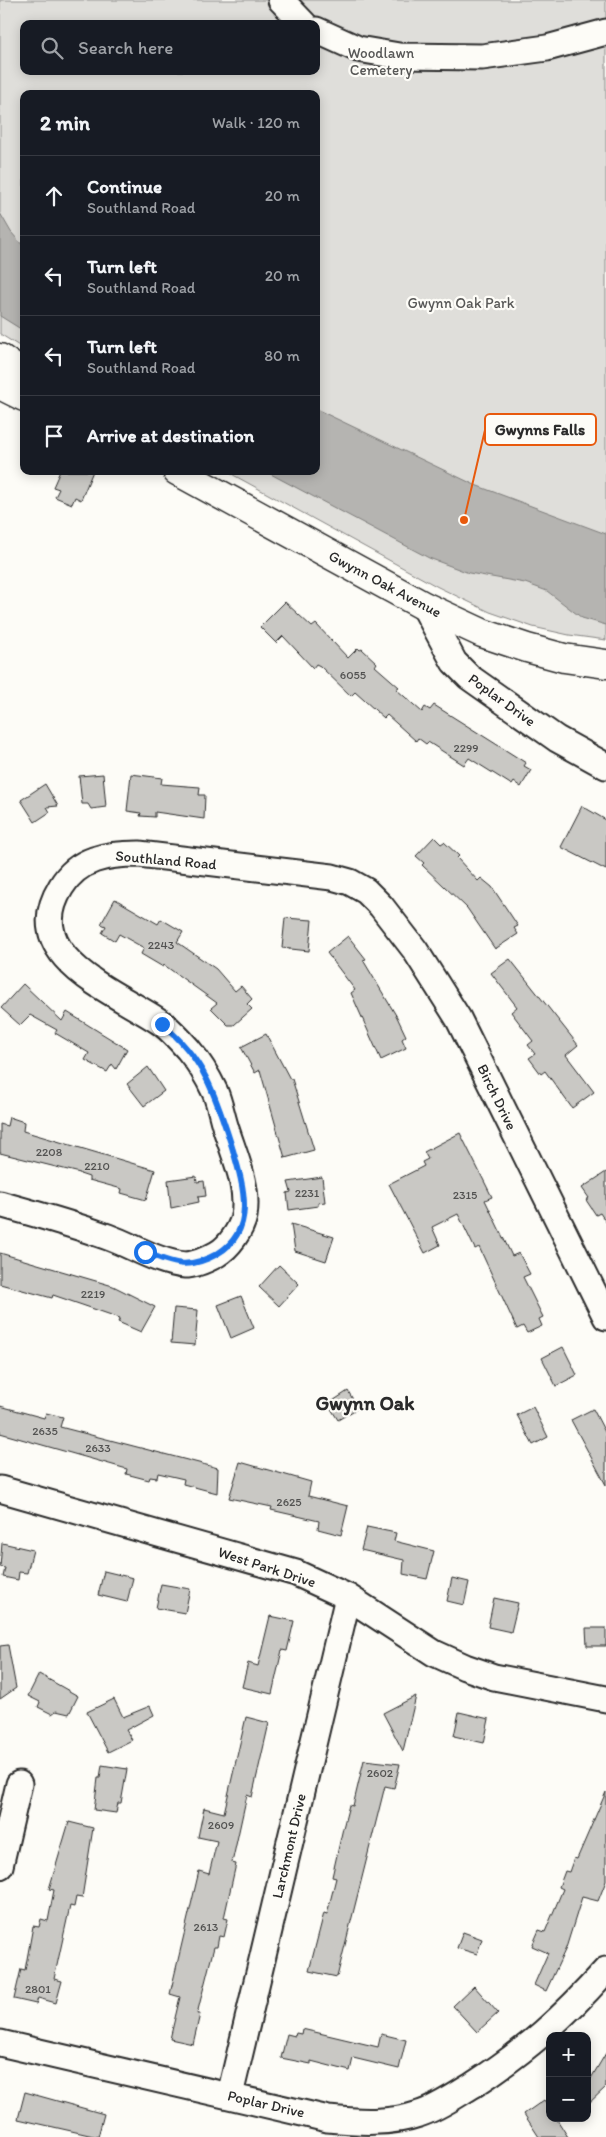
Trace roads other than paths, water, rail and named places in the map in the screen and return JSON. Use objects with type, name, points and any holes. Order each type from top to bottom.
[{"type":"main road","points":[[0,358],[20,372]]},
{"type":"main road","points":[[0,385],[20,394]]},
{"type":"main road","name":"Gwynn Oak Avenue","points":[[184,475],[424,606],[482,633],[526,648],[564,658],[606,664]]},
{"type":"street","points":[[281,0],[300,20]]},
{"type":"street","points":[[320,32],[358,49],[399,56],[482,58],[547,48],[606,32]]},
{"type":"street","name":"Poplar Drive","points":[[424,606],[454,662],[469,677],[557,739],[606,766]]},
{"type":"street","name":"Southland Road","points":[[0,1204],[107,1237],[170,1263],[187,1265],[205,1261],[222,1251],[235,1236],[244,1218],[245,1199],[242,1180],[215,1092],[190,1051],[162,1024],[83,976],[68,962],[58,946],[51,925],[52,908],[60,888],[81,865],[96,858],[114,854],[139,854],[332,877],[350,882],[366,891]]},
{"type":"street","name":"Birch Drive","points":[[366,891],[415,950],[458,1018],[600,1290],[606,1317]]},
{"type":"street","name":"West Park Drive","points":[[0,1489],[296,1573],[348,1597],[434,1653],[465,1668],[494,1677],[606,1698]]},
{"type":"street","name":"Larchmont Drive","points":[[230,2095],[348,1597]]},
{"type":"street","points":[[0,1866],[19,1784]]},
{"type":"street","name":"Poplar Drive","points":[[0,2043],[328,2119],[357,2122],[387,2120],[419,2114],[459,2094],[533,2043],[572,2008],[606,1970]]},
{"type":"place","name":"Gwynns Falls","points":[[464,520]]},
{"type":"district","name":"Gwynn Oak","points":[[365,1403]]},
{"type":"park label","name":"Woodlawn Cemetery","points":[[381,62]]},
{"type":"park label","name":"Gwynn Oak Park","points":[[461,303]]}]
